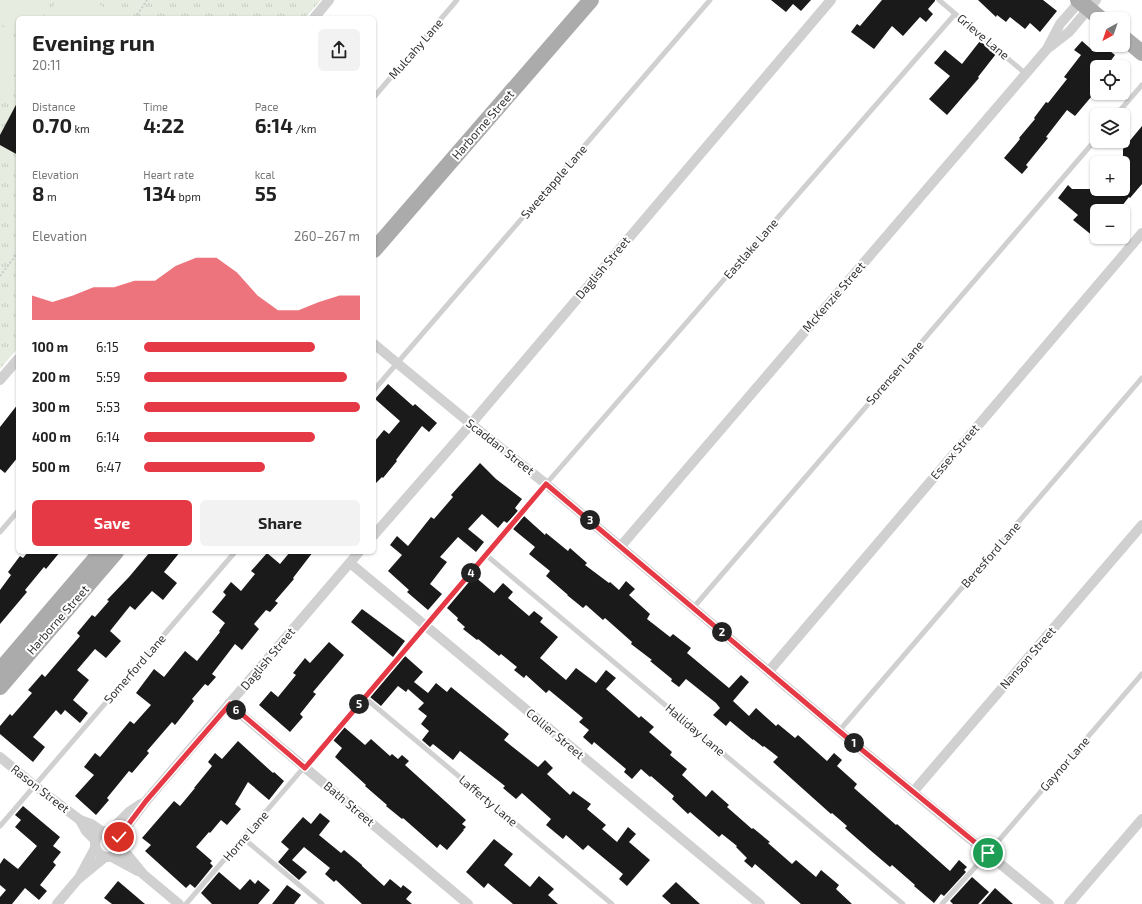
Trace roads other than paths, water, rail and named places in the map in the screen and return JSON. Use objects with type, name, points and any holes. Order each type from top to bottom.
[{"type":"main road","name":"Harborne Street","points":[[376,232],[577,0]]},
{"type":"main road","name":"Harborne Street","points":[[376,248],[591,0]]},
{"type":"main road","points":[[1130,43],[1142,53]]},
{"type":"main road","name":"Harborne Street","points":[[0,670],[99,554]]},
{"type":"main road","name":"Harborne Street","points":[[0,687],[114,554]]},
{"type":"street","points":[[316,16],[329,0]]},
{"type":"street","name":"Daglish Street","points":[[376,533],[471,424],[831,0]]},
{"type":"street","name":"McKenzie Street","points":[[621,546],[1047,49],[1069,32],[1087,5]]},
{"type":"street","name":"Essex Street","points":[[769,671],[1142,233]]},
{"type":"street","name":"Scaddan Street","points":[[376,346],[621,546],[839,731],[1049,904]]},
{"type":"street","points":[[0,380],[16,361]]},
{"type":"street","name":"Nanson Street","points":[[913,792],[1142,525]]},
{"type":"street","name":"Daglish Street","points":[[120,842],[146,801],[358,554]]},
{"type":"street","name":"Collier Street","points":[[350,563],[760,904]]},
{"type":"street","name":"Bath Street","points":[[230,704],[468,904]]},
{"type":"street","name":"Rason Street","points":[[0,757],[80,820],[107,832]]},
{"type":"street","name":"Daglish Street","points":[[107,832],[129,812],[146,801]]},
{"type":"street","points":[[1069,904],[1142,819]]},
{"type":"street","name":"Rason Street","points":[[80,820],[95,844]]},
{"type":"street","points":[[57,904],[78,879],[98,835],[107,832],[120,842],[143,874]]},
{"type":"street","points":[[78,879],[109,857],[118,853],[120,842]]},
{"type":"street","points":[[95,844],[99,854],[109,857],[143,874],[179,904]]},
{"type":"lane","name":"Mulcahy Lane","points":[[376,95],[458,0]]},
{"type":"lane","name":"Sweetapple Lane","points":[[397,363],[710,0]]},
{"type":"lane","name":"Grieve Lane","points":[[939,0],[1026,74]]},
{"type":"lane","name":"Eastlake Lane","points":[[426,626],[546,484],[955,14]]},
{"type":"lane","points":[[1122,108],[1142,85]]},
{"type":"lane","name":"Sorensen Lane","points":[[693,608],[1090,146]]},
{"type":"lane","points":[[376,388],[397,363]]},
{"type":"lane","name":"Beresford Lane","points":[[839,731],[1142,378]]},
{"type":"lane","points":[[0,532],[16,513]]},
{"type":"lane","name":"Somerford Lane","points":[[0,826],[233,554]]},
{"type":"lane","name":"Halliday Lane","points":[[486,555],[903,904]]},
{"type":"lane","name":"Horne Lane","points":[[186,904],[305,768],[426,626]]},
{"type":"lane","name":"Gaynor Lane","points":[[988,853],[1142,674]]},
{"type":"lane","name":"Lafferty Lane","points":[[364,698],[612,904]]},
{"type":"lane","points":[[243,838],[322,904]]},
{"type":"lane","points":[[942,904],[988,853]]}]
